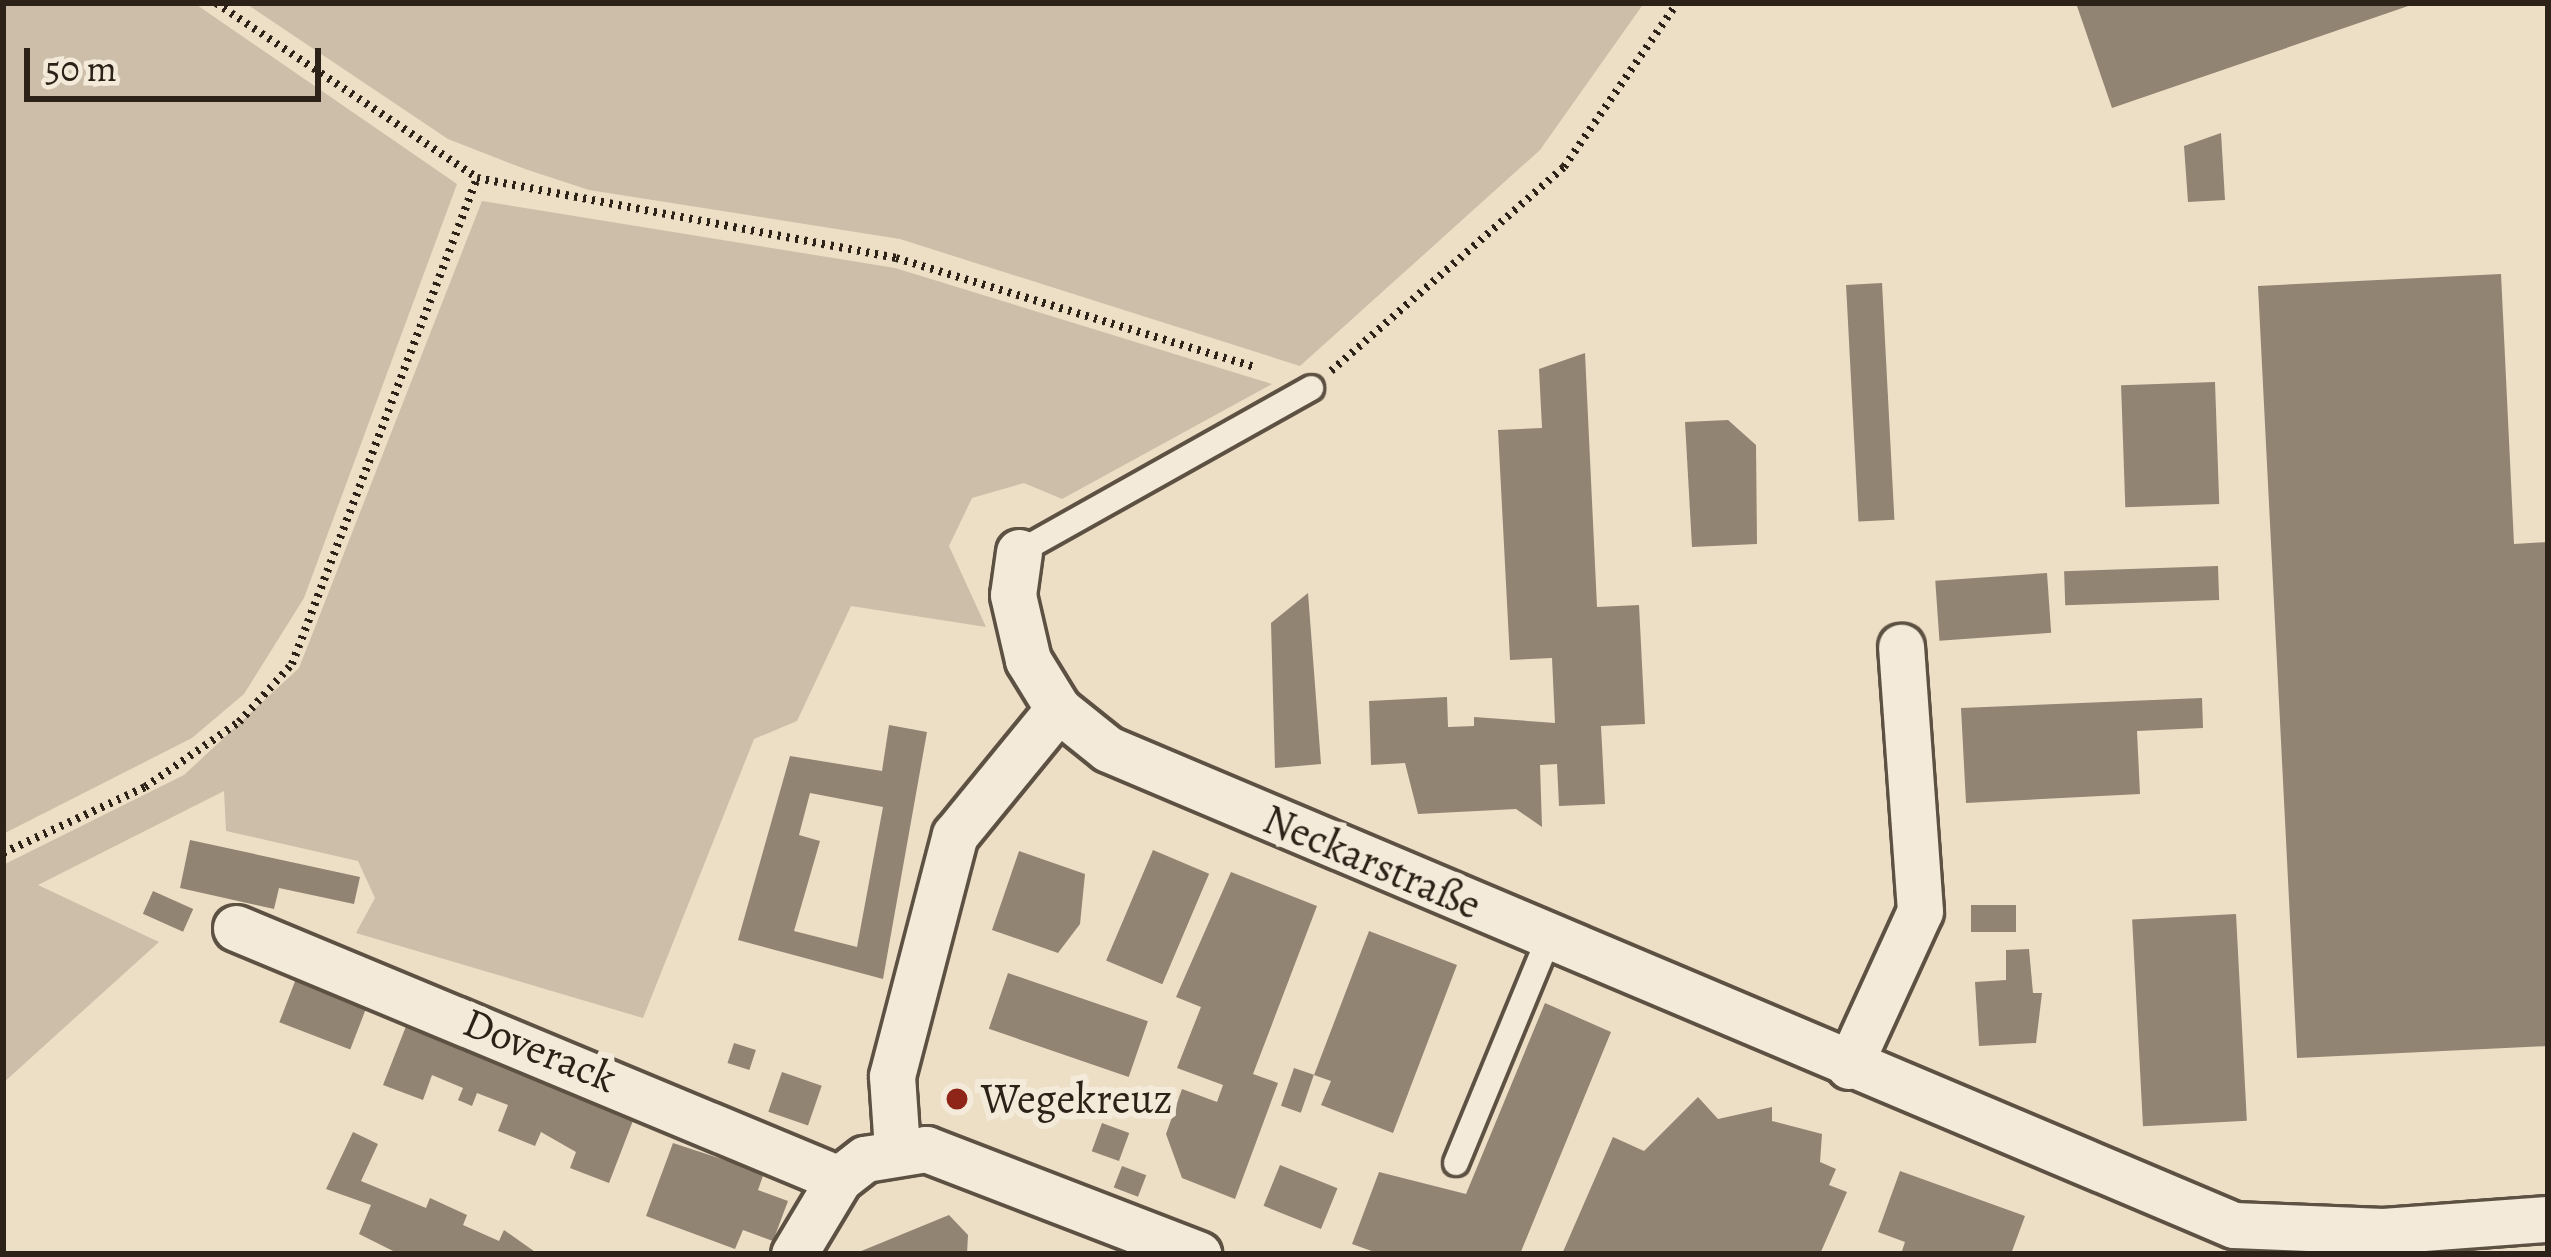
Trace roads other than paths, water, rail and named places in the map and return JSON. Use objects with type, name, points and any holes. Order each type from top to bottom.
[{"type":"street","name":"Neckarstraße","points":[[1019,552],[1012,595],[1028,660],[1058,709],[1108,749],[2234,1225],[2408,1242],[2548,1219]]},
{"type":"street","points":[[1850,1066],[1920,911],[1900,647]]},
{"type":"street","points":[[897,1149],[892,1076],[955,835],[1058,709]]},
{"type":"street","name":"Doverack","points":[[236,928],[839,1179]]},
{"type":"street","points":[[794,1254],[839,1179],[897,1149],[926,1149],[1198,1254]]},
{"type":"lane","points":[[1019,552],[1311,388]]},
{"type":"lane","points":[[1456,1163],[1549,937]]},
{"type":"place","name":"Wegekreuz","points":[[957,1099]]}]
